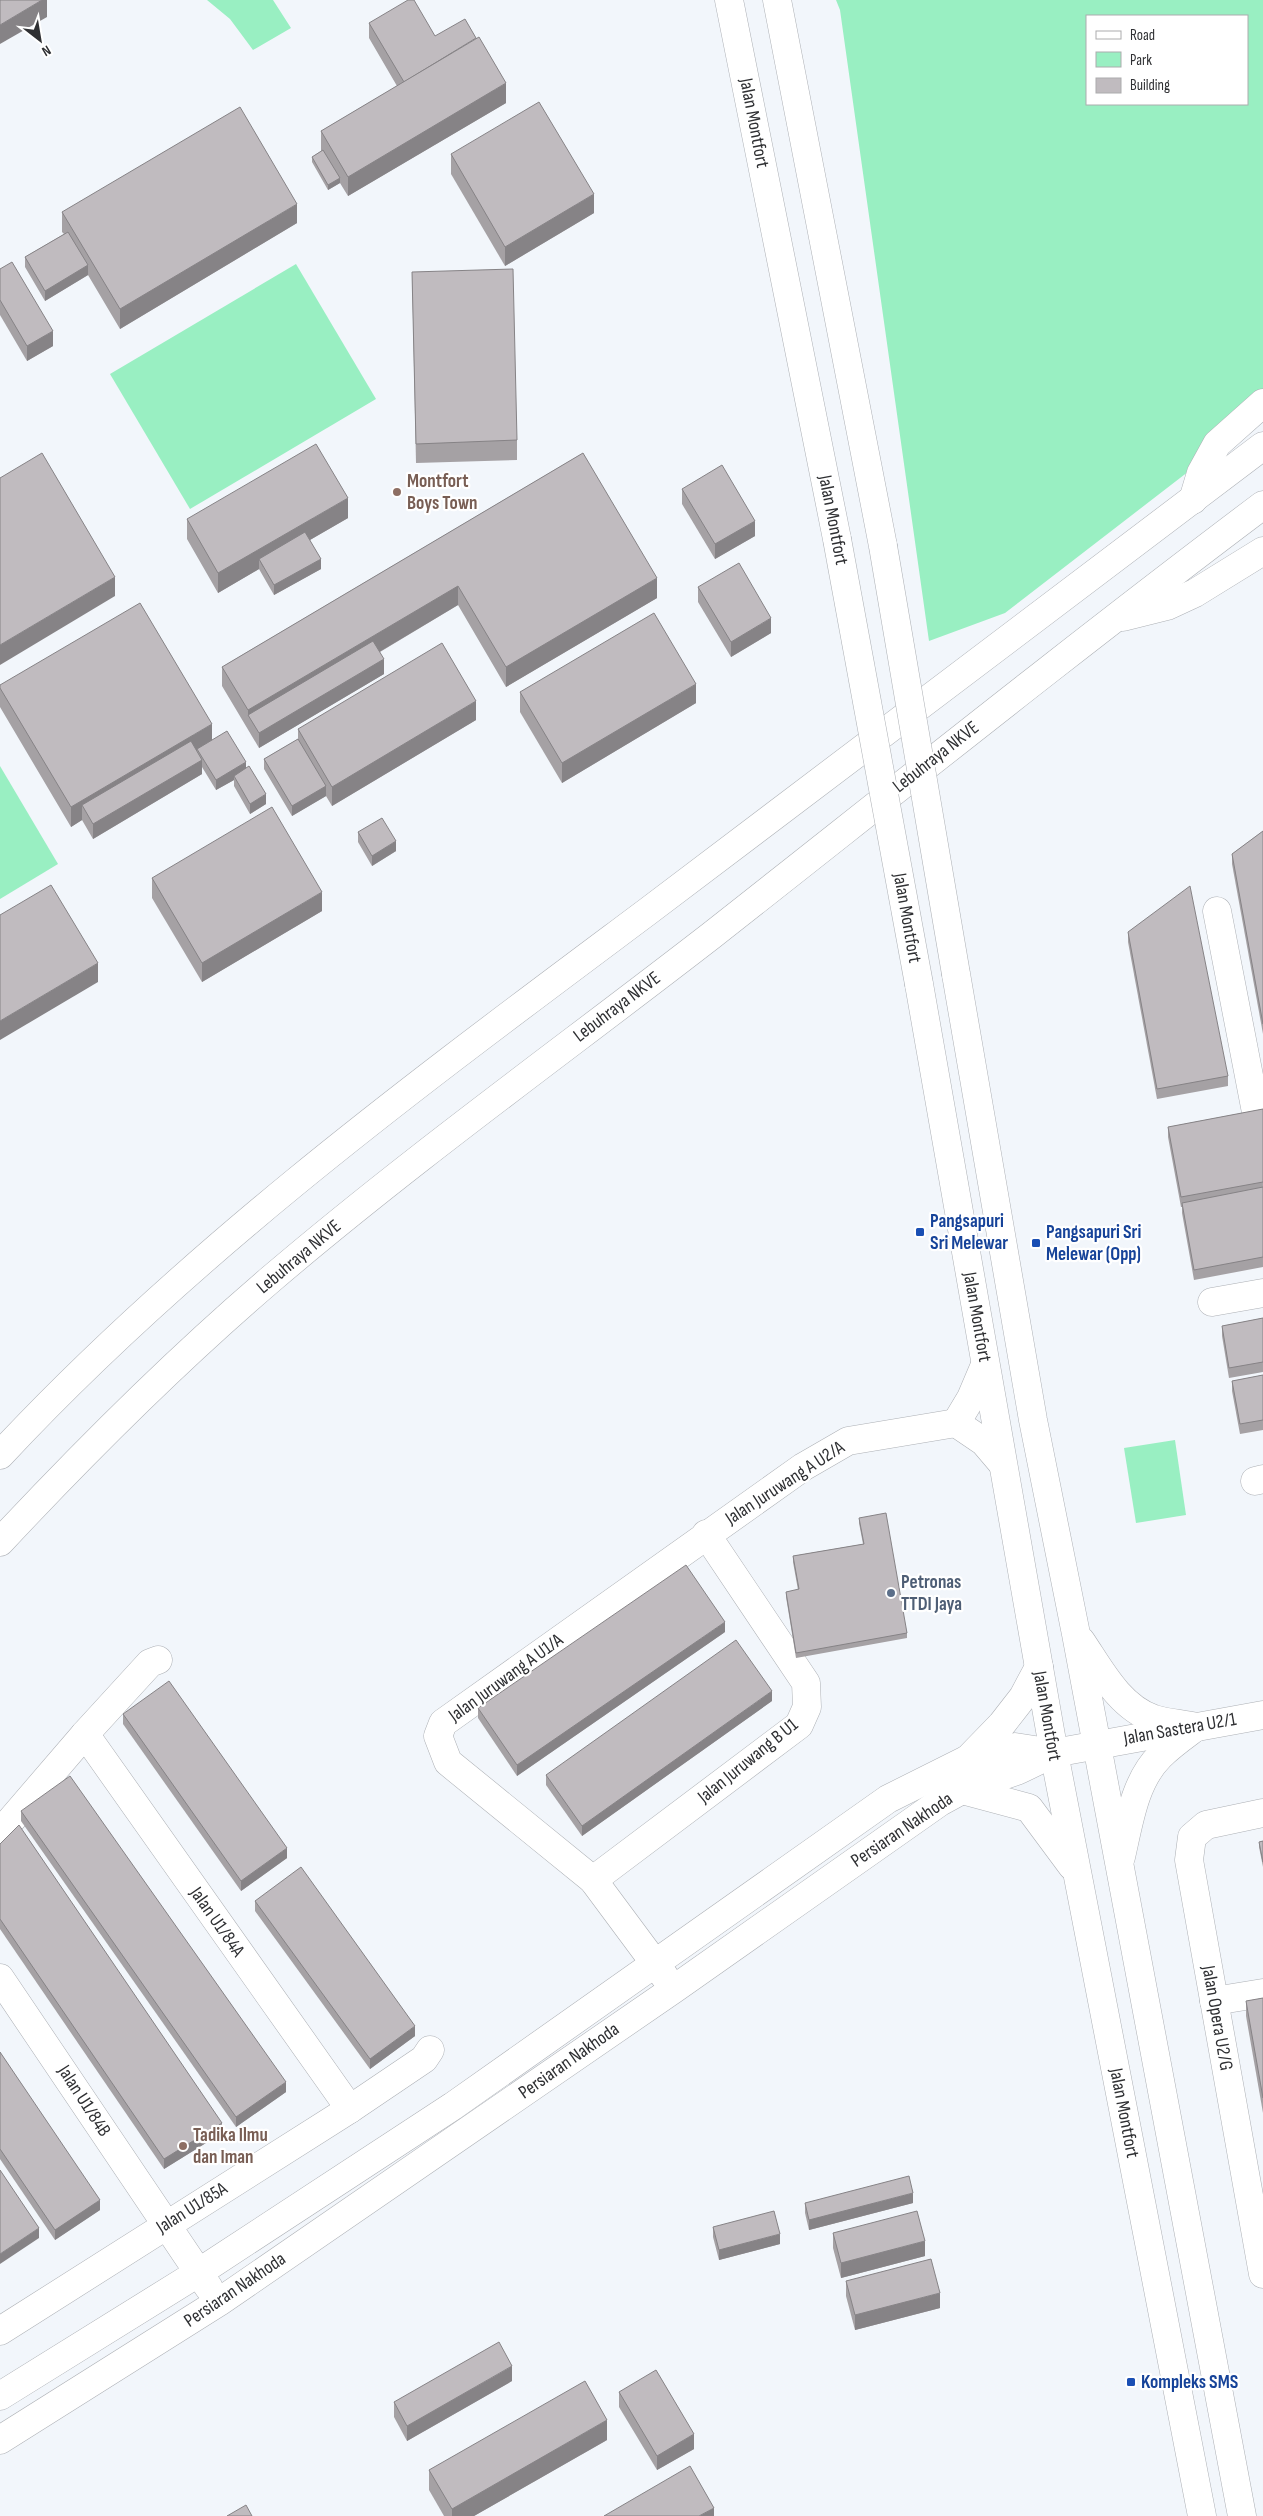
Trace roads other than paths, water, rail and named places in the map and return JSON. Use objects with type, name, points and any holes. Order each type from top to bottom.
[{"type":"main road","name":"Jalan Montfort","points":[[729,0],[837,539],[919,984],[1038,1667],[1202,2516]]},
{"type":"main road","name":"Jalan Montfort","points":[[777,0],[883,546],[1033,1420],[1076,1634],[1242,2516]]},
{"type":"main road","points":[[1192,500],[1201,473],[1217,444],[1263,402]]},
{"type":"main road","points":[[0,1455],[126,1328],[238,1228],[355,1133],[1263,446]]},
{"type":"main road","name":"Lebuhraya NKVE","points":[[0,1542],[104,1432],[271,1280],[466,1122],[711,935],[1109,621],[1263,505]]},
{"type":"main road","points":[[1109,621],[1167,606],[1195,593],[1263,551]]},
{"type":"main road","points":[[1217,911],[1260,1111],[1227,1117]]},
{"type":"main road","points":[[1212,1302],[1263,1294]]},
{"type":"main road","points":[[985,1365],[971,1398],[956,1423],[984,1442],[1001,1462]]},
{"type":"main road","name":"Jalan Juruwang A U2/A","points":[[706,1534],[803,1467],[848,1441],[956,1423]]},
{"type":"main road","name":"Jalan Juruwang B U1","points":[[593,1880],[799,1725],[807,1707],[806,1683],[706,1534]]},
{"type":"main road","name":"Jalan Juruwang A U1/A","points":[[593,1880],[448,1762],[438,1736],[443,1723],[706,1534]]},
{"type":"main road","points":[[1076,1634],[1121,1698],[1136,1710],[1154,1719],[1196,1726]]},
{"type":"main road","points":[[0,1833],[85,1734],[150,1663],[158,1660]]},
{"type":"main road","points":[[968,1759],[1002,1724],[1023,1698],[1038,1667]]},
{"type":"main road","name":"Jalan Sastera U2/1","points":[[1054,1753],[1263,1715]]},
{"type":"main road","points":[[1119,1865],[1134,1802],[1146,1776],[1159,1757],[1196,1726]]},
{"type":"main road","name":"Jalan U1/84A","points":[[85,1734],[350,2110]]},
{"type":"main road","name":"Persiaran Nakhoda","points":[[0,2396],[198,2273],[453,2106],[888,1799],[968,1759],[1015,1746],[1054,1753]]},
{"type":"main road","name":"Persiaran Nakhoda","points":[[0,2440],[219,2302],[674,1989],[940,1802],[962,1790],[1019,1770],[1054,1753]]},
{"type":"main road","points":[[962,1790],[1029,1808],[1048,1831],[1078,1876]]},
{"type":"main road","name":"Jalan Opera U2/G","points":[[1263,1813],[1206,1825],[1192,1837],[1189,1860],[1263,2274]]},
{"type":"main road","points":[[593,1880],[674,1989]]},
{"type":"main road","name":"Jalan U1/84B","points":[[0,1978],[48,2046],[219,2302]]},
{"type":"main road","points":[[1214,2001],[1263,1993]]},
{"type":"main road","name":"Jalan U1/85A","points":[[0,2331],[166,2224],[350,2110],[424,2059],[430,2050]]},
{"type":"place","name":"Montfort Boys Town","points":[[397,492]]},
{"type":"place","name":"Pangsapuri Sri Melewar","points":[[920,1232]]},
{"type":"place","name":"Pangsapuri Sri Melewar (Opp)","points":[[1036,1243]]},
{"type":"place","name":"Petronas TTDI Jaya","points":[[891,1593]]},
{"type":"place","name":"Tadika Ilmu dan Iman","points":[[183,2146]]},
{"type":"place","name":"Kompleks SMS","points":[[1131,2382]]}]
